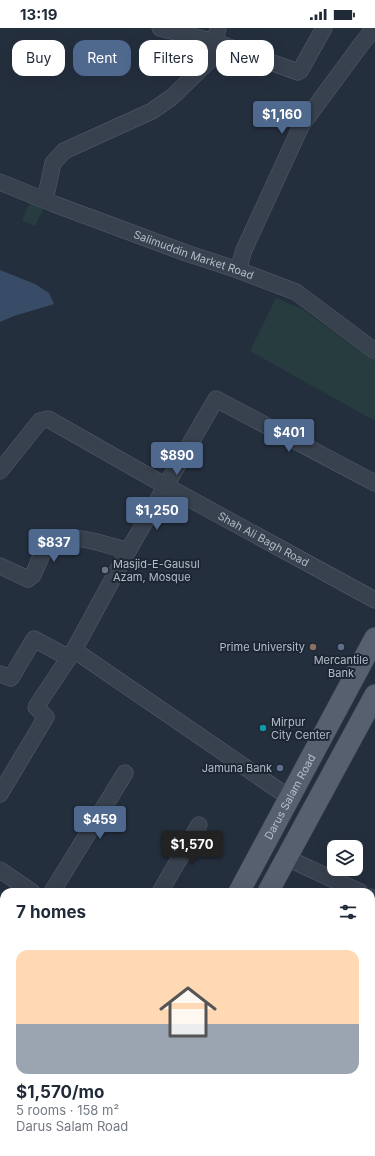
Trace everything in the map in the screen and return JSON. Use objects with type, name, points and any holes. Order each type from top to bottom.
[{"type":"main road","name":"Darus Salam Road","points":[[242,888],[375,638]]},
{"type":"main road","points":[[270,888],[375,694]]},
{"type":"street","points":[[160,28],[216,35],[299,72],[324,28]]},
{"type":"street","points":[[238,270],[244,250],[301,126],[374,28]]},
{"type":"street","points":[[45,200],[53,163],[64,151],[152,111],[172,98],[209,61],[216,35]]},
{"type":"street","name":"Salimuddin Market Road","points":[[0,182],[186,253],[238,270],[296,292],[375,351]]},
{"type":"street","points":[[0,794],[46,717],[36,707],[72,654],[128,551],[216,399],[375,483]]},
{"type":"street","name":"Shah Ali Bagh Road","points":[[0,471],[40,421],[48,419],[166,486],[375,600]]},
{"type":"street","points":[[0,566],[28,579],[33,575],[47,543],[55,540],[87,539],[128,551]]},
{"type":"street","points":[[0,674],[11,678],[34,639],[72,654],[290,798]]},
{"type":"street","points":[[54,888],[125,773]]},
{"type":"street","points":[[162,888],[199,824]]},
{"type":"street","points":[[287,858],[351,888]]},
{"type":"street","points":[[0,870],[26,888]]},
{"type":"green space","points":[[31,200],[45,206],[35,226],[22,220]]},
{"type":"green space","points":[[276,298],[302,309],[375,361],[375,421],[250,351]]},
{"type":"water","points":[[0,270],[35,284],[49,293],[54,304],[14,316],[0,322]]},
{"type":"place","name":"Masjid-E-Gausul Azam, Mosque","points":[[105,570]]},
{"type":"place","name":"Prime University","points":[[313,647]]},
{"type":"place","name":"Mercantile Bank","points":[[341,647]]},
{"type":"place","name":"Mirpur City Center","points":[[263,728]]},
{"type":"place","name":"Jamuna Bank","points":[[280,768]]}]
